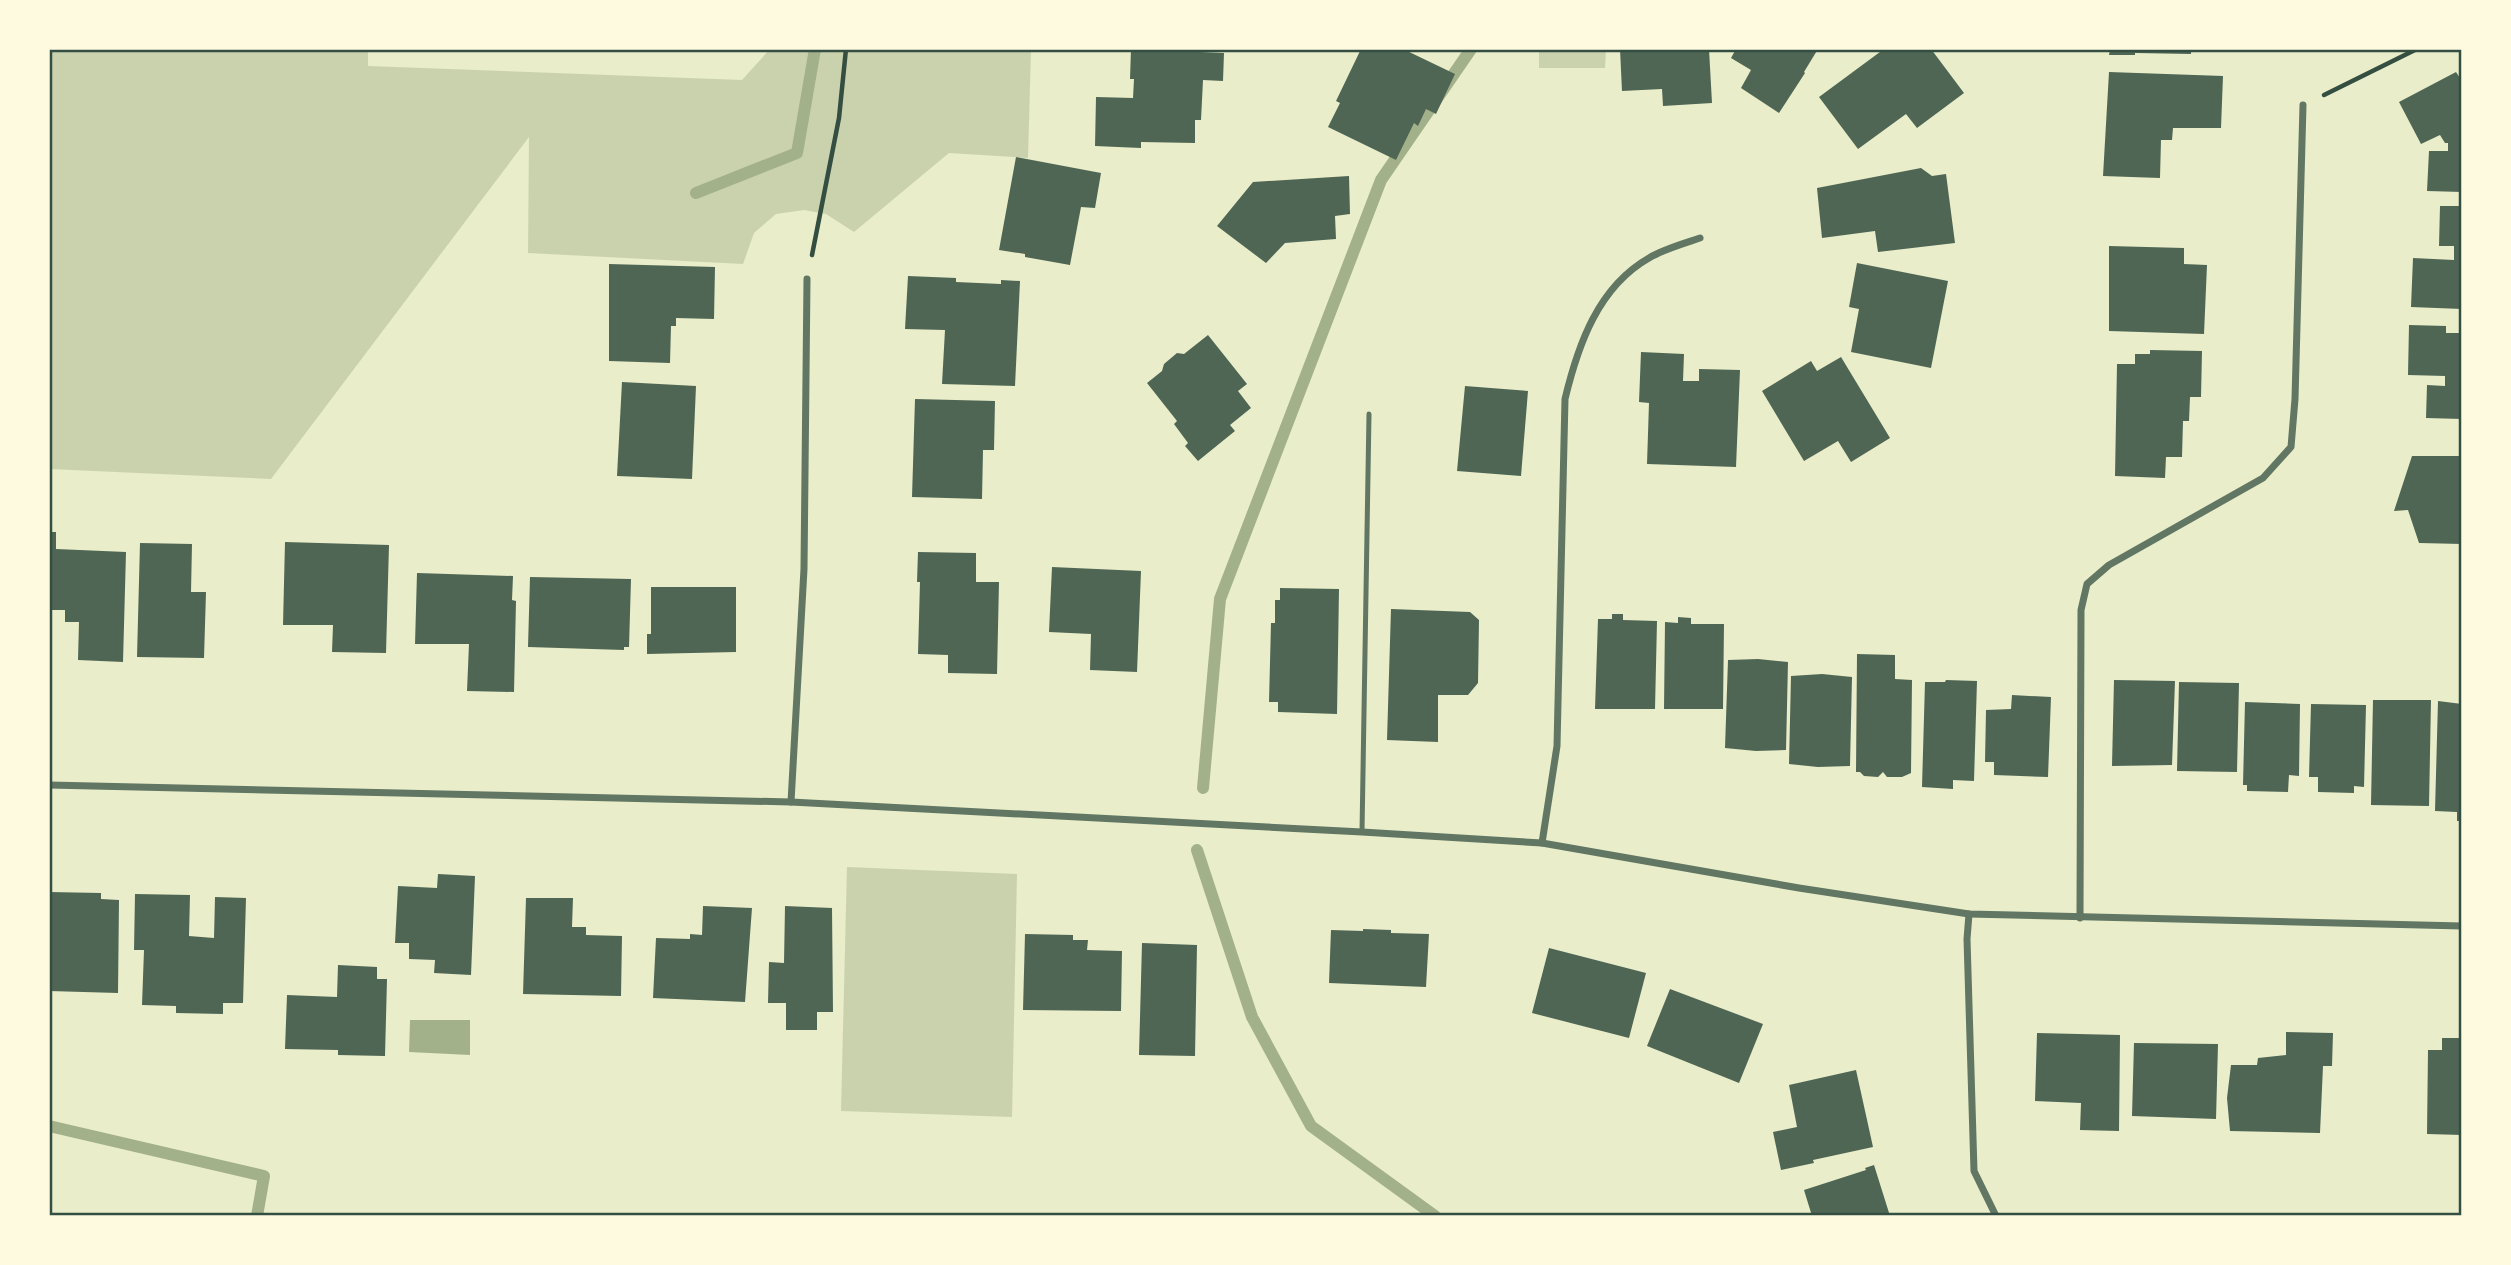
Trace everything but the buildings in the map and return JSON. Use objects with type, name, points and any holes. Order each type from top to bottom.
[{"type":"street","points":[[2080,918],[2081,610],[2087,584],[2109,565],[2263,478],[2291,447],[2303,105]]},
{"type":"street","points":[[1542,843],[1557,746],[1565,399],[1573,366],[1591,320],[1620,279],[1649,258],[1700,238]]},
{"type":"street","points":[[791,802],[804,569],[807,279]]},
{"type":"street","points":[[49,785],[791,802],[1362,832],[1542,843],[1799,888],[1969,914],[2462,926]]},
{"type":"street","points":[[1969,914],[1974,1171],[1996,1216]]},
{"type":"lane","points":[[1362,832],[1369,414]]},
{"type":"path","points":[[807,279],[839,118],[846,49]]},
{"type":"path","points":[[2303,105],[2417,49]]},
{"type":"shaded area","points":[[49,49],[368,49],[368,66],[742,80],[770,49],[1031,49],[1028,158],[949,153],[854,232],[826,214],[804,210],[776,214],[754,233],[743,264],[528,253],[529,137],[271,479],[49,469]]},
{"type":"shaded area","points":[[1539,49],[1606,49],[1605,68],[1539,68]]},
{"type":"shaded area","points":[[847,867],[1017,874],[1012,1117],[841,1111]]},
{"type":"shaded area","points":[[410,1020],[470,1020],[470,1055],[409,1052]]},
{"type":"waterway","points":[[696,193],[797,153],[815,49]]},
{"type":"waterway","points":[[1203,788],[1220,599],[1381,180],[1471,49]]},
{"type":"waterway","points":[[1197,850],[1252,1017],[1311,1126],[1435,1216]]},
{"type":"waterway","points":[[49,1126],[264,1176],[257,1216]]}]
